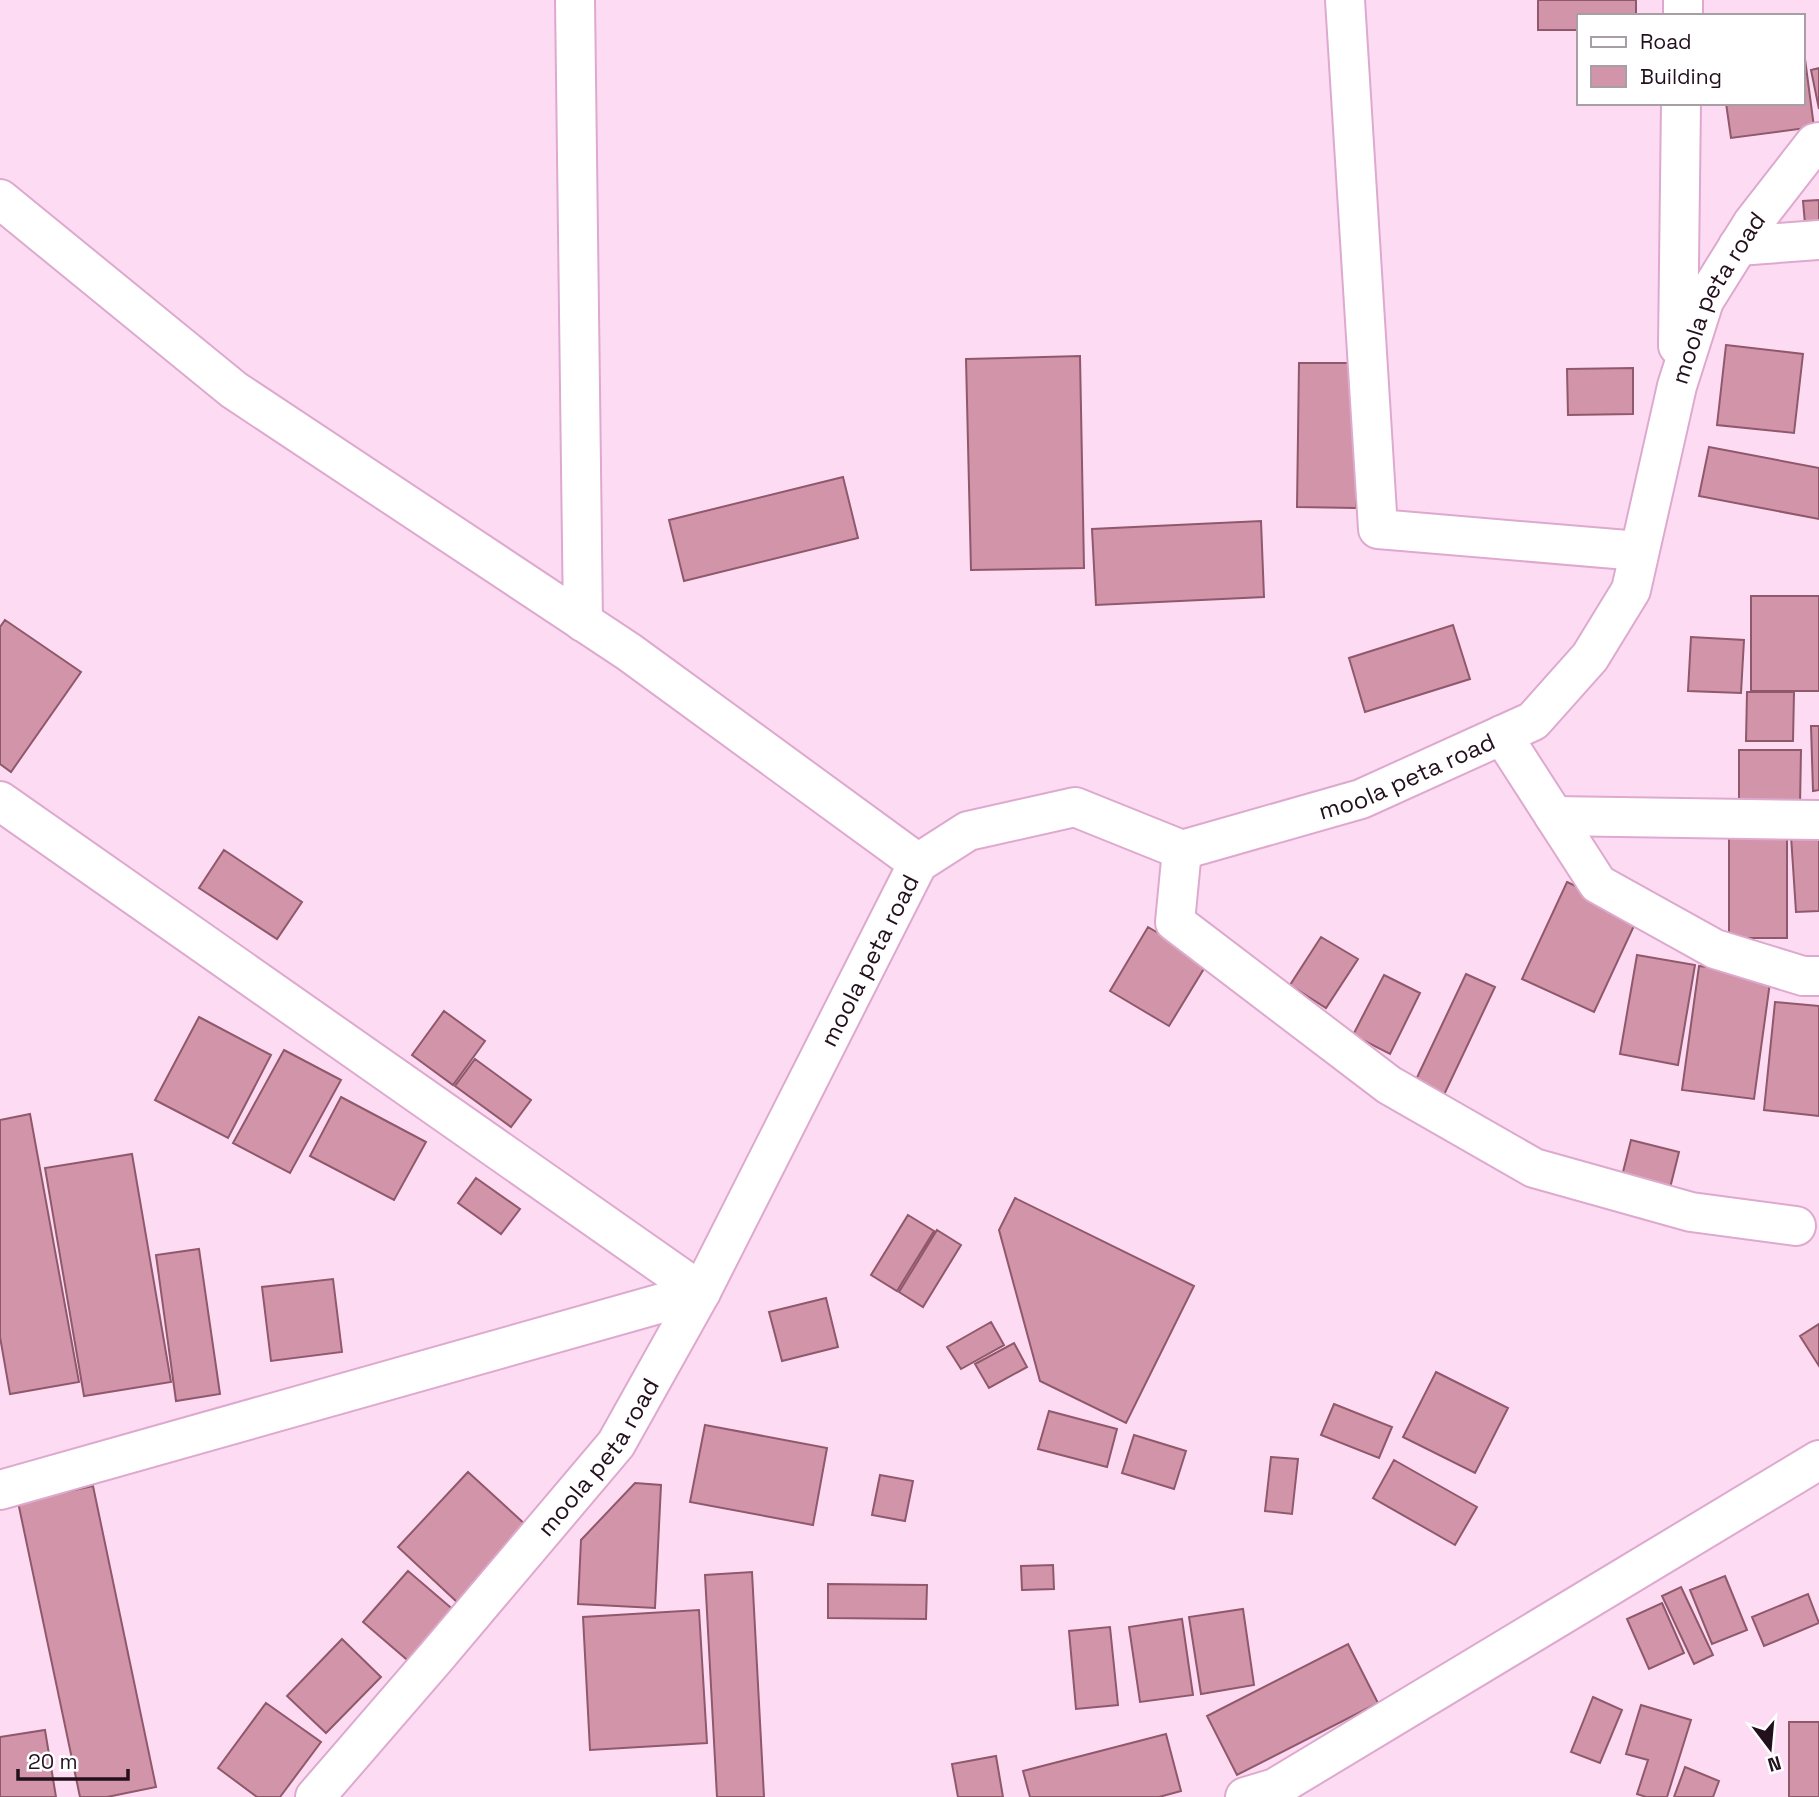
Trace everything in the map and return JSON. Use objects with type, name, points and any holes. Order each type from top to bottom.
[{"type":"street","points":[[575,0],[583,622]]},
{"type":"street","points":[[1345,0],[1378,528],[1639,551]]},
{"type":"street","points":[[1677,386],[1681,105]]},
{"type":"street","name":"moola peta road","points":[[315,1797],[616,1444],[701,1292],[919,863],[968,831],[1075,807],[1182,850],[1361,799],[1533,721],[1590,657],[1630,590],[1677,386],[1704,301],[1760,214],[1815,143],[1819,142]]},
{"type":"street","points":[[0,199],[234,390],[629,652],[919,863]]},
{"type":"street","points":[[1738,246],[1819,240]]},
{"type":"street","points":[[1502,735],[1598,884],[1715,949],[1803,976],[1819,976]]},
{"type":"street","points":[[0,801],[701,1292]]},
{"type":"street","points":[[1554,816],[1819,820]]},
{"type":"street","points":[[1182,850],[1175,922],[1389,1085],[1534,1168],[1691,1212],[1796,1226]]},
{"type":"street","points":[[0,1490],[701,1292]]},
{"type":"street","points":[[1260,1793],[1819,1460]]},
{"type":"street","points":[[1260,1793],[1314,1797]]},
{"type":"building","points":[[1538,0],[1636,0],[1636,14],[1577,14],[1577,30],[1538,30]]},
{"type":"building","points":[[1805,59],[1814,127],[1731,138],[1726,105],[1805,105]]},
{"type":"building","points":[[1819,68],[1819,109],[1811,70]]},
{"type":"building","points":[[1819,200],[1819,234],[1806,235],[1803,201]]},
{"type":"building","points":[[1726,345],[1803,354],[1794,433],[1717,425]]},
{"type":"building","points":[[1080,356],[1084,568],[971,570],[966,359]]},
{"type":"building","points":[[1299,363],[1358,363],[1356,508],[1297,507]]},
{"type":"building","points":[[1633,368],[1633,414],[1568,415],[1567,369]]},
{"type":"building","points":[[1709,447],[1819,468],[1819,519],[1699,496]]},
{"type":"building","points":[[843,477],[858,538],[684,581],[669,520]]},
{"type":"building","points":[[1261,521],[1264,597],[1096,605],[1092,529]]},
{"type":"building","points":[[1751,596],[1819,596],[1819,691],[1751,691]]},
{"type":"building","points":[[5,620],[81,672],[11,772],[0,764],[0,627]]},
{"type":"building","points":[[1453,625],[1470,679],[1365,712],[1349,658]]},
{"type":"building","points":[[1691,637],[1744,640],[1741,693],[1688,691]]},
{"type":"building","points":[[1747,692],[1794,692],[1793,741],[1746,741]]},
{"type":"building","points":[[1811,726],[1819,726],[1819,790],[1813,791]]},
{"type":"building","points":[[1739,750],[1801,750],[1800,806],[1739,805]]},
{"type":"building","points":[[1729,832],[1787,832],[1787,938],[1729,938]]},
{"type":"building","points":[[1819,835],[1819,911],[1796,912],[1791,836]]},
{"type":"building","points":[[224,850],[302,902],[277,939],[199,888]]},
{"type":"building","points":[[1567,882],[1639,915],[1594,1012],[1522,979]]},
{"type":"building","points":[[1148,927],[1208,962],[1169,1026],[1110,991]]},
{"type":"building","points":[[1321,937],[1358,959],[1326,1008],[1290,985]]},
{"type":"building","points":[[1637,955],[1695,965],[1678,1065],[1620,1054]]},
{"type":"building","points":[[1699,966],[1771,975],[1754,1099],[1682,1090]]},
{"type":"building","points":[[1466,974],[1495,987],[1442,1099],[1413,1086]]},
{"type":"building","points":[[1384,975],[1420,993],[1390,1054],[1353,1035]]},
{"type":"building","points":[[1775,1002],[1819,1006],[1819,1116],[1764,1110]]},
{"type":"building","points":[[444,1011],[485,1041],[453,1085],[412,1055]]},
{"type":"building","points":[[199,1017],[271,1055],[228,1138],[155,1100]]},
{"type":"building","points":[[284,1050],[341,1080],[290,1173],[233,1143]]},
{"type":"building","points":[[475,1059],[531,1100],[511,1127],[455,1086]]},
{"type":"building","points":[[341,1097],[426,1142],[394,1200],[310,1156]]},
{"type":"building","points":[[30,1114],[79,1382],[10,1394],[0,1337],[0,1120]]},
{"type":"building","points":[[1631,1140],[1679,1152],[1669,1192],[1621,1180]]},
{"type":"building","points":[[132,1154],[171,1382],[84,1396],[45,1168]]},
{"type":"building","points":[[476,1178],[520,1209],[501,1234],[458,1203]]},
{"type":"building","points":[[1015,1198],[1194,1286],[1126,1423],[1040,1381],[999,1230]]},
{"type":"building","points":[[908,1215],[934,1231],[897,1291],[871,1275]]},
{"type":"building","points":[[937,1230],[961,1245],[923,1307],[899,1292]]},
{"type":"building","points":[[199,1249],[220,1394],[176,1401],[156,1255]]},
{"type":"building","points":[[333,1279],[342,1352],[271,1361],[262,1287]]},
{"type":"building","points":[[826,1298],[838,1347],[782,1361],[769,1312]]},
{"type":"building","points":[[991,1322],[1004,1345],[961,1369],[947,1347]]},
{"type":"building","points":[[1819,1324],[1819,1366],[1800,1336]]},
{"type":"building","points":[[1014,1343],[1027,1367],[989,1388],[975,1364]]},
{"type":"building","points":[[1436,1372],[1508,1408],[1475,1473],[1403,1437]]},
{"type":"building","points":[[1334,1404],[1392,1427],[1379,1458],[1321,1435]]},
{"type":"building","points":[[1049,1411],[1117,1429],[1107,1467],[1038,1449]]},
{"type":"building","points":[[705,1425],[827,1448],[813,1525],[690,1502]]},
{"type":"building","points":[[1134,1435],[1186,1451],[1174,1489],[1122,1473]]},
{"type":"building","points":[[1271,1457],[1298,1459],[1292,1514],[1265,1511]]},
{"type":"building","points":[[1394,1460],[1477,1507],[1455,1545],[1373,1498]]},
{"type":"building","points":[[468,1472],[527,1526],[457,1602],[398,1547]]},
{"type":"building","points":[[880,1475],[913,1481],[905,1521],[872,1515]]},
{"type":"building","points":[[635,1483],[661,1485],[655,1608],[578,1604],[581,1540]]},
{"type":"building","points":[[93,1486],[156,1787],[107,1797],[80,1797],[18,1502]]},
{"type":"building","points":[[1053,1565],[1054,1589],[1022,1590],[1021,1566]]},
{"type":"building","points":[[408,1571],[456,1612],[412,1664],[363,1622]]},
{"type":"building","points":[[752,1572],[764,1797],[717,1797],[705,1575]]},
{"type":"building","points":[[1725,1576],[1747,1630],[1712,1644],[1690,1590]]},
{"type":"building","points":[[828,1584],[927,1585],[926,1619],[828,1618]]},
{"type":"building","points":[[1681,1587],[1713,1655],[1694,1664],[1662,1596]]},
{"type":"building","points":[[1808,1594],[1819,1623],[1764,1646],[1752,1617]]},
{"type":"building","points":[[1662,1603],[1684,1653],[1649,1669],[1627,1619]]},
{"type":"building","points":[[1243,1609],[1254,1685],[1201,1694],[1189,1617]]},
{"type":"building","points":[[699,1610],[707,1743],[590,1750],[583,1617]]},
{"type":"building","points":[[1182,1619],[1193,1695],[1140,1702],[1129,1627]]},
{"type":"building","points":[[1110,1627],[1118,1705],[1076,1709],[1069,1631]]},
{"type":"building","points":[[342,1639],[381,1677],[326,1733],[287,1696]]},
{"type":"building","points":[[1348,1644],[1378,1703],[1237,1775],[1207,1716]]},
{"type":"building","points":[[1593,1697],[1622,1710],[1600,1763],[1571,1752]]},
{"type":"building","points":[[266,1703],[321,1742],[280,1797],[257,1797],[218,1768]]},
{"type":"building","points":[[1641,1705],[1691,1720],[1667,1797],[1637,1794],[1648,1760],[1626,1754]]},
{"type":"building","points":[[1789,1722],[1819,1722],[1819,1797],[1789,1797]]},
{"type":"building","points":[[45,1730],[56,1797],[0,1797],[0,1737]]},
{"type":"building","points":[[1166,1734],[1181,1791],[1159,1797],[1030,1797],[1023,1771]]},
{"type":"building","points":[[996,1756],[1003,1797],[958,1797],[952,1764]]},
{"type":"building","points":[[1685,1767],[1719,1781],[1713,1797],[1674,1797]]}]
